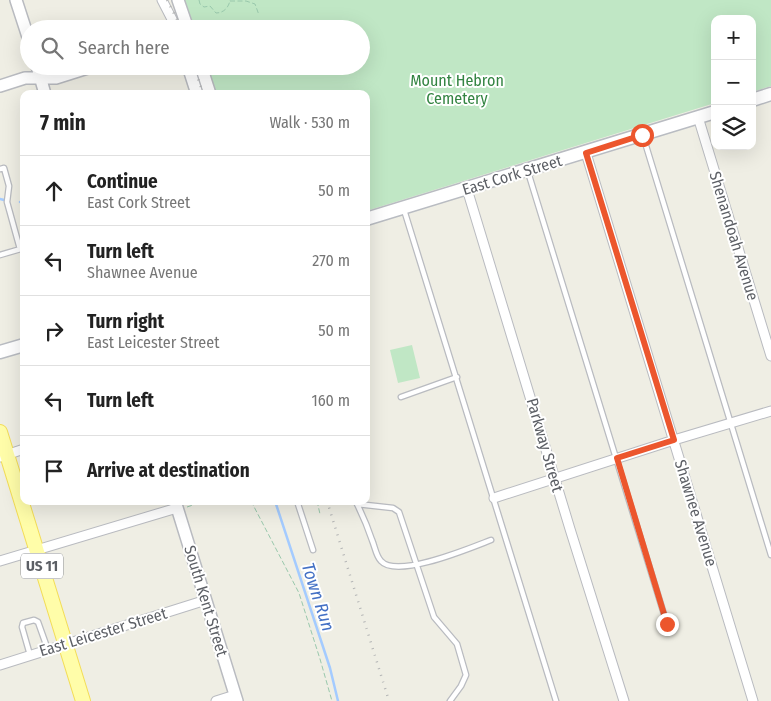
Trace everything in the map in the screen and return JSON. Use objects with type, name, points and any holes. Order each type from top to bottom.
[{"type":"main road","points":[[756,99],[771,94]]},
{"type":"main road","name":"East Cork Street","points":[[370,218],[711,113]]},
{"type":"main road","points":[[0,352],[20,346]]},
{"type":"main road","name":"US 11","points":[[0,432],[4,456],[20,502]]},
{"type":"main road","name":"US 11","points":[[21,505],[37,550],[83,701]]},
{"type":"street","points":[[16,0],[22,20]]},
{"type":"street","points":[[162,0],[172,20]]},
{"type":"street","points":[[178,0],[185,20]]},
{"type":"street","points":[[0,86],[32,75]]},
{"type":"street","points":[[40,75],[44,90]]},
{"type":"street","points":[[48,75],[56,78],[66,75]]},
{"type":"street","points":[[191,75],[196,90]]},
{"type":"street","points":[[204,75],[209,90]]},
{"type":"street","name":"Shenandoah Avenue","points":[[698,117],[771,356]]},
{"type":"street","name":"Shawnee Avenue","points":[[586,153],[753,701]]},
{"type":"street","name":"Parkway Street","points":[[467,188],[624,701]]},
{"type":"street","points":[[494,498],[771,411]]},
{"type":"street","points":[[4,456],[20,450]]},
{"type":"street","points":[[0,561],[179,506]]},
{"type":"street","name":"South Kent Street","points":[[179,506],[236,698]]},
{"type":"street","name":"East Leicester Street","points":[[0,665],[206,600]]},
{"type":"street","points":[[216,701],[236,698]]},
{"type":"lane","points":[[642,135],[771,555]]},
{"type":"lane","points":[[0,169],[4,168],[9,186],[7,202],[20,242]]},
{"type":"lane","points":[[528,170],[667,624]]},
{"type":"lane","points":[[405,207],[556,701]]},
{"type":"lane","points":[[0,255],[20,249]]},
{"type":"lane","points":[[401,397],[457,378]]},
{"type":"lane","points":[[298,505],[313,550]]},
{"type":"lane","points":[[358,505],[379,559],[383,563],[400,568],[455,554],[491,540]]},
{"type":"lane","points":[[370,505],[393,508],[399,512],[434,617],[457,644],[466,675],[461,686],[450,701]]},
{"type":"lane","points":[[30,655],[22,627],[23,623],[34,620],[38,622],[48,650]]},
{"type":"path","points":[[199,0],[200,4],[204,7],[210,6],[216,13],[224,11],[230,0],[246,1],[255,4],[259,15]]},
{"type":"path","points":[[253,505],[299,594],[332,701]]},
{"type":"path","points":[[318,505],[320,514]]},
{"type":"green space","name":"Mount Hebron Cemetery","points":[[184,0],[771,0],[771,86],[756,91],[756,15],[711,15],[711,104],[370,210],[370,90],[214,90],[209,75],[370,75],[370,20],[191,20]]},
{"type":"green space","points":[[412,345],[420,378],[398,383],[390,350]]},
{"type":"waterway","name":"Town Run","points":[[0,199],[4,200]]},
{"type":"waterway","name":"Town Run","points":[[276,505],[330,668],[338,701]]},
{"type":"railway","points":[[167,0],[177,20]]},
{"type":"railway","points":[[197,75],[202,90]]},
{"type":"railway","points":[[328,505],[389,701]]},
{"type":"route","points":[[642,135],[586,153],[630,302],[674,440],[617,458],[667,624]]}]
